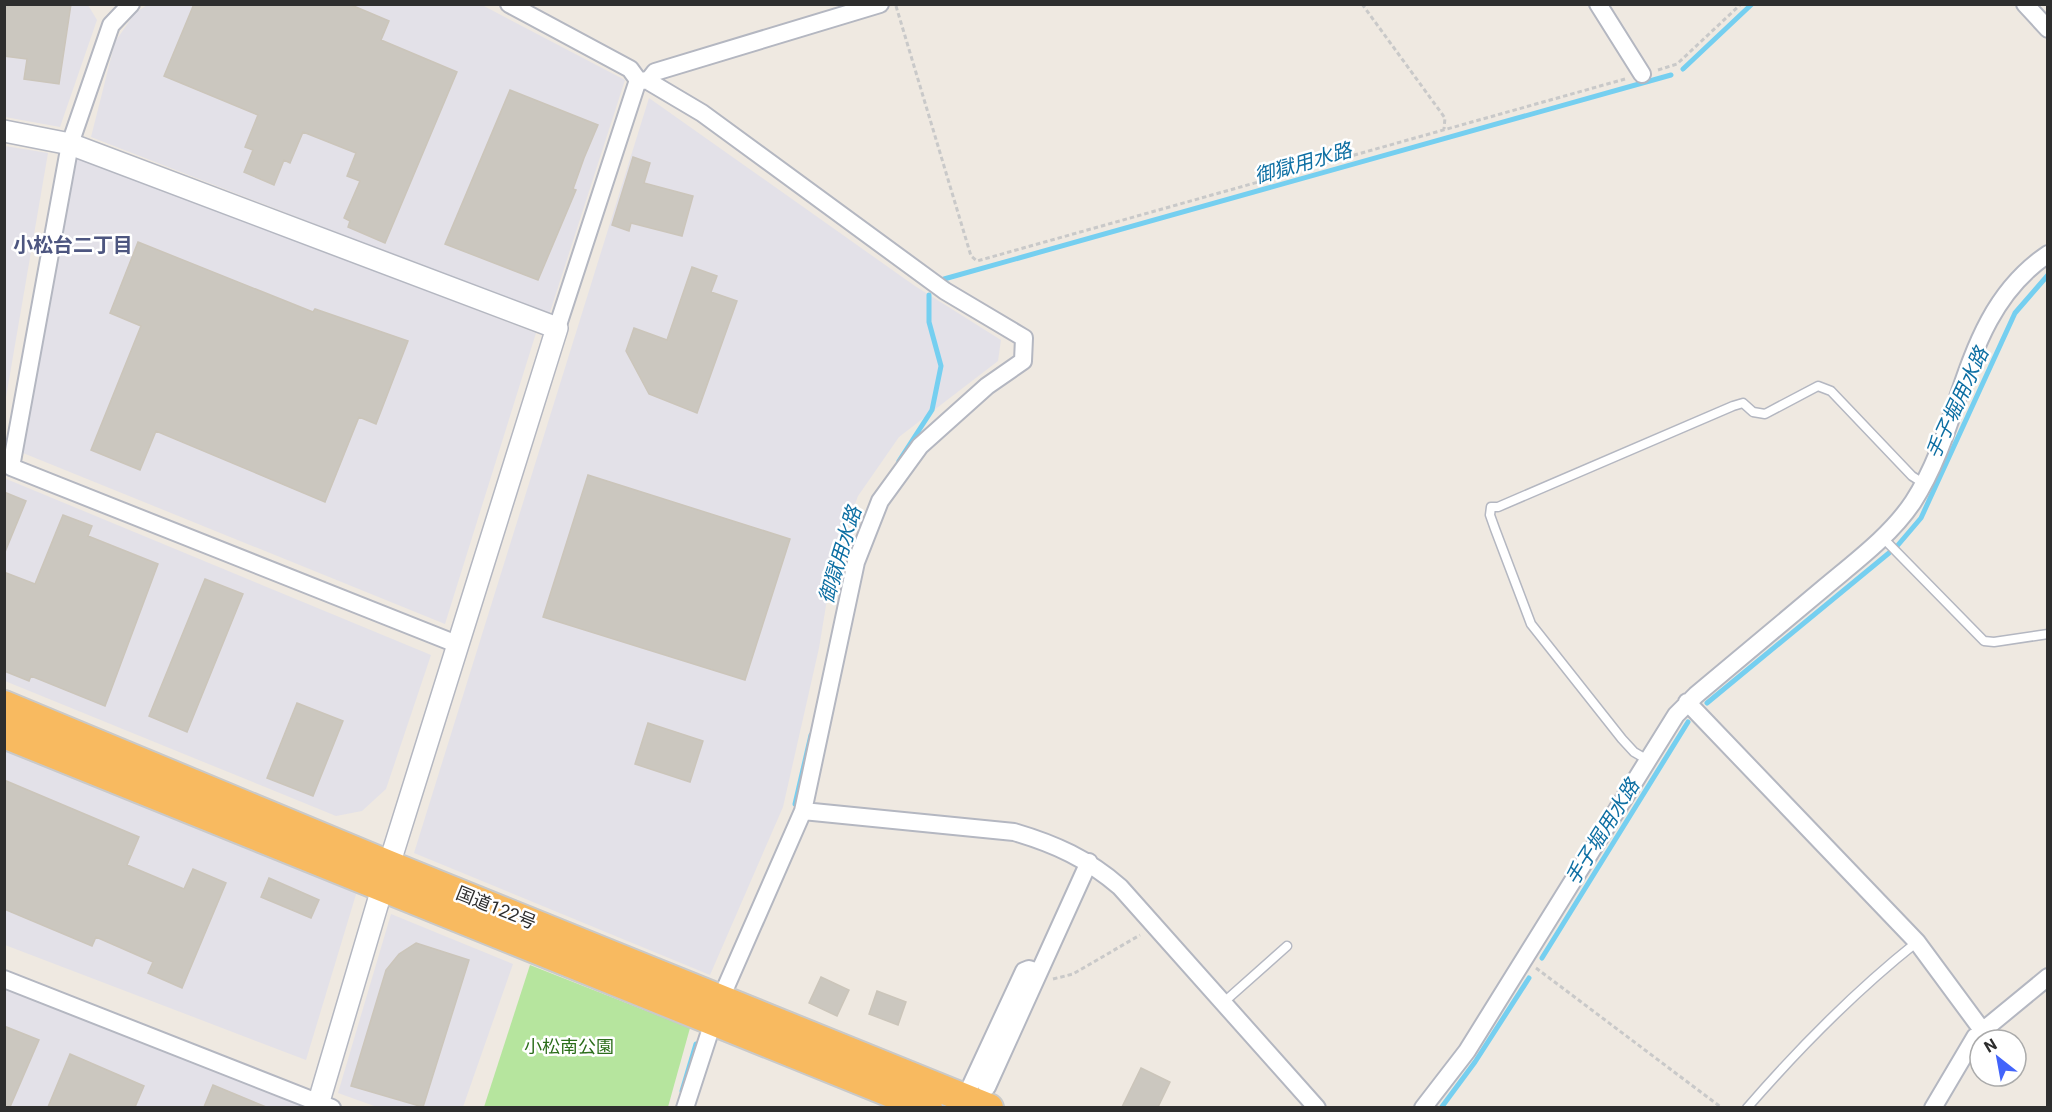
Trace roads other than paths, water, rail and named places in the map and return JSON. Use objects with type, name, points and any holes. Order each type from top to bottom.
[{"type":"highway","name":"国道122号","points":[[4,705],[385,875]]},
{"type":"highway","name":"国道122号","points":[[4,734],[385,875],[717,1010],[928,1107]]},
{"type":"highway","name":"国道122号","points":[[717,1010],[980,1098]]},
{"type":"street","points":[[131,4],[111,26],[70,144],[11,467],[459,645]]},
{"type":"street","points":[[509,4],[630,69],[643,80],[702,113],[945,291],[1024,338],[1023,361],[987,386],[920,446],[880,501],[856,562],[803,810],[717,1010],[685,1107]]},
{"type":"street","points":[[4,979],[322,1106],[385,875],[557,328],[643,80],[655,72],[880,4]]},
{"type":"street","points":[[1598,4],[1642,74]]},
{"type":"street","points":[[2025,4],[2048,29]]},
{"type":"street","points":[[4,131],[70,144],[557,328]]},
{"type":"street","points":[[1424,1107],[1455,1068],[1525,960],[1646,759],[1687,702],[1882,537],[1900,519],[1923,483],[1990,315],[2020,277],[2048,254]]},
{"type":"street","points":[[1687,702],[1917,942],[1981,1028]]},
{"type":"street","points":[[803,810],[1014,832],[1046,842],[1089,862],[1120,886],[1317,1107]]},
{"type":"street","points":[[980,1098],[1044,975],[1089,862]]},
{"type":"street","points":[[980,1098],[1024,970],[1029,969],[1044,975]]},
{"type":"street","points":[[1984,1028],[2048,977]]},
{"type":"street","points":[[1934,1107],[1968,1052]]},
{"type":"lane","points":[[1646,759],[1635,752],[1622,738],[1531,624],[1490,515],[1491,507],[1498,507],[1733,406],[1743,403],[1753,412],[1766,414],[1818,386],[1831,391],[1911,476],[1923,483]]},
{"type":"lane","points":[[1882,537],[1984,641],[1994,642],[2048,634]]},
{"type":"lane","points":[[1747,1107],[1839,1008],[1917,942]]},
{"type":"lane","points":[[1224,1002],[1287,946]]},
{"type":"waterway","name":"御獄用水路","points":[[1683,69],[1752,4]]},
{"type":"waterway","name":"御獄用水路","points":[[944,279],[1671,75]]},
{"type":"waterway","name":"手子堀用水路","points":[[1898,545],[1921,518],[2015,313],[2048,275]]},
{"type":"waterway","name":"御獄用水路","points":[[899,461],[932,410],[941,366],[929,322],[929,295]]},
{"type":"waterway","name":"手子堀用水路","points":[[1707,703],[1889,553]]},
{"type":"waterway","name":"手子堀用水路","points":[[1542,958],[1688,722]]},
{"type":"waterway","name":"御獄用水路","points":[[795,804],[811,735]]},
{"type":"waterway","name":"手子堀用水路","points":[[1441,1108],[1475,1062],[1529,978]]},
{"type":"waterway","name":"御獄用水路","points":[[682,1091],[696,1044]]},
{"type":"district","name":"小松台二丁目","points":[[73,245]]},
{"type":"park label","name":"小松南公園","points":[[569,1047]]}]
